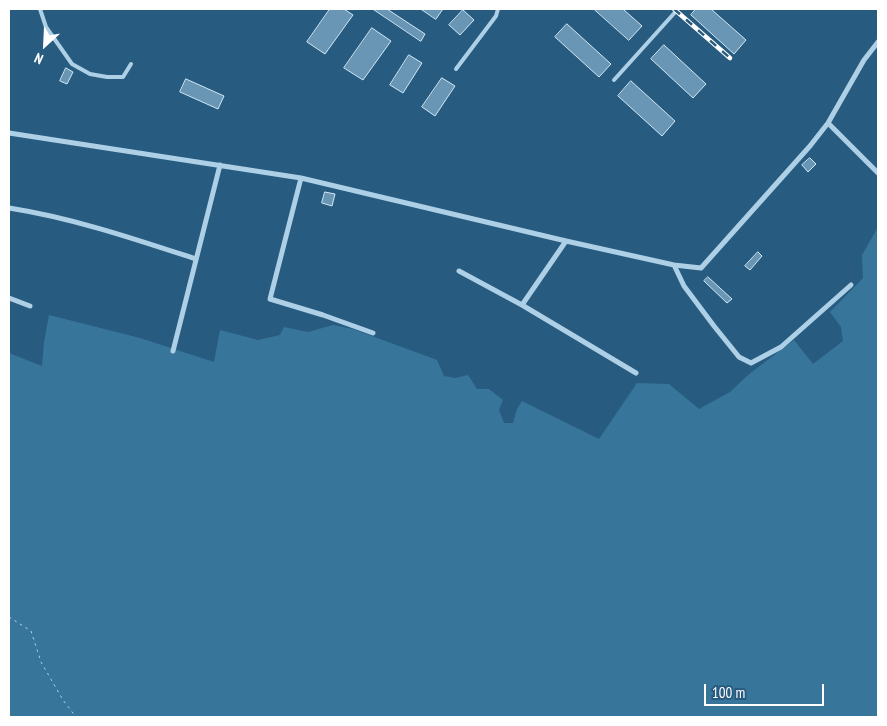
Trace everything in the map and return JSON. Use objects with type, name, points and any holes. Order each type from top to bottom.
[{"type":"street","points":[[9,133],[301,178],[566,241],[674,265],[701,268],[798,160],[828,123],[864,60],[878,42]]},
{"type":"street","points":[[828,123],[878,173]]},
{"type":"street","points":[[173,351],[220,165]]},
{"type":"street","points":[[301,178],[270,299],[323,314],[373,333]]},
{"type":"street","points":[[9,208],[110,232],[196,259]]},
{"type":"street","points":[[522,305],[566,241]]},
{"type":"street","points":[[674,265],[684,286],[714,326],[739,357],[751,363],[781,347],[851,285]]},
{"type":"street","points":[[459,271],[522,305],[636,374]]},
{"type":"street","points":[[9,298],[30,306]]},
{"type":"lane","points":[[40,9],[46,27],[72,64],[90,74],[107,77],[123,77],[131,64]]},
{"type":"lane","points":[[456,69],[496,16],[498,9]]},
{"type":"lane","points":[[614,80],[678,9]]},
{"type":"path","points":[[9,617],[31,631],[41,662],[63,700],[76,717]]},
{"type":"shaded area","points":[[878,227],[878,717],[9,717],[9,353],[42,366],[49,315],[140,338],[214,362],[220,330],[258,340],[280,335],[284,327],[308,332],[333,325],[353,329],[437,360],[444,376],[455,378],[468,375],[477,389],[489,389],[503,400],[499,410],[504,423],[513,423],[517,409],[522,401],[599,439],[637,383],[669,384],[699,409],[730,392],[748,375],[794,340],[813,364],[843,341],[841,327],[830,312],[863,278],[862,255]]},
{"type":"building","points":[[330,9],[344,9],[353,15],[325,54],[307,42]]},
{"type":"building","points":[[373,9],[387,9],[425,34],[421,41]]},
{"type":"building","points":[[421,9],[443,9],[436,19]]},
{"type":"building","points":[[594,9],[623,9],[642,26],[629,40]]},
{"type":"building","points":[[696,9],[711,9],[746,40],[734,54],[691,15]]},
{"type":"building","points":[[463,10],[474,20],[460,35],[449,25]]},
{"type":"building","points":[[567,24],[611,64],[599,77],[555,37]]},
{"type":"building","points":[[372,28],[391,41],[363,80],[344,68]]},
{"type":"building","points":[[664,45],[706,84],[693,98],[651,59]]},
{"type":"building","points":[[409,55],[422,63],[403,93],[390,85]]},
{"type":"building","points":[[66,68],[73,72],[67,84],[60,81]]},
{"type":"building","points":[[442,78],[455,86],[435,116],[422,107]]},
{"type":"building","points":[[186,79],[224,96],[218,109],[180,92]]},
{"type":"building","points":[[631,81],[675,121],[662,136],[618,96]]},
{"type":"building","points":[[810,158],[816,164],[808,172],[802,165]]},
{"type":"building","points":[[325,192],[335,194],[332,206],[322,203]]},
{"type":"building","points":[[758,252],[762,256],[750,270],[745,266]]},
{"type":"building","points":[[708,277],[732,299],[727,303],[704,281]]},
{"type":"railway","points":[[674,9],[730,58]]}]
